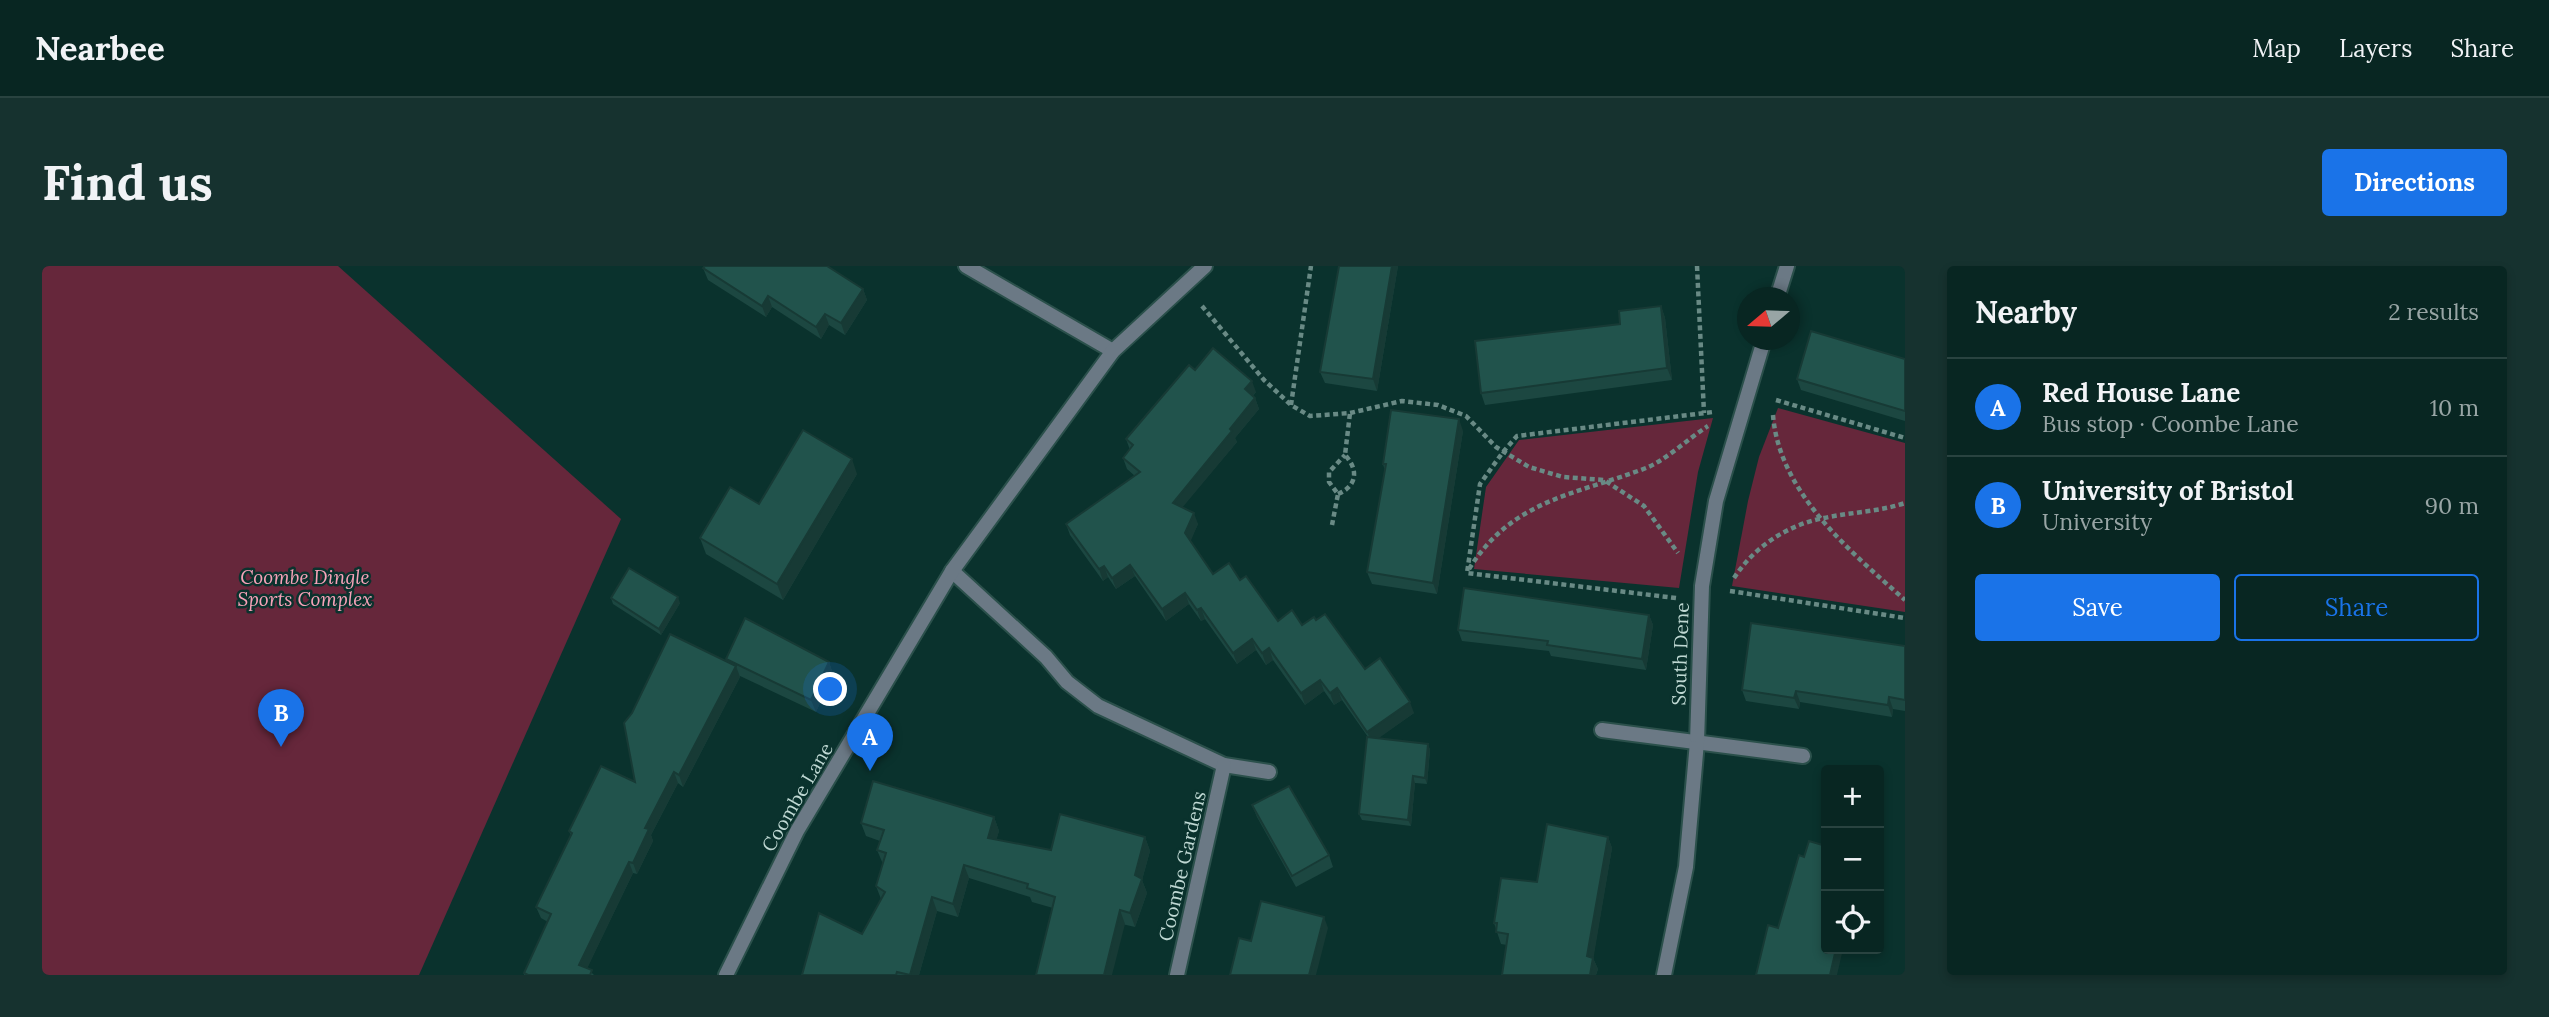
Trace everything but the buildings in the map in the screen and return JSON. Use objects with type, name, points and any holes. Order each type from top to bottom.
[{"type":"street","points":[[966,266],[1113,351]]},
{"type":"street","name":"Coombe Lane","points":[[726,975],[797,831],[952,571],[1113,351],[1205,266]]},
{"type":"street","points":[[1780,287],[1787,266]]},
{"type":"street","name":"South Dene","points":[[1664,975],[1686,867],[1697,742],[1702,593],[1716,501],[1738,409],[1760,350]]},
{"type":"street","points":[[952,571],[1046,657],[1067,682],[1098,706],[1224,765],[1269,772]]},
{"type":"street","points":[[1602,730],[1803,756]]},
{"type":"street","name":"Coombe Gardens","points":[[1177,975],[1224,765]]},
{"type":"path","points":[[1292,405],[1311,266]]},
{"type":"path","points":[[1698,266],[1704,413]]},
{"type":"path","points":[[1183,287],[1264,380],[1292,405],[1310,416],[1350,413],[1402,401],[1438,405],[1466,416],[1503,452],[1529,467],[1551,474],[1605,481],[1644,506],[1702,593]]},
{"type":"path","points":[[1905,438],[1772,399],[1778,442],[1787,467],[1801,491],[1859,560],[1905,600]]},
{"type":"path","points":[[1467,573],[1480,484],[1517,436],[1738,409]]},
{"type":"path","points":[[1467,573],[1482,548],[1513,520],[1560,495],[1648,467],[1738,409]]},
{"type":"path","points":[[1332,524],[1338,494],[1329,482],[1329,472],[1345,455],[1350,413]]},
{"type":"path","points":[[1338,494],[1347,491],[1356,472],[1345,455]]},
{"type":"path","points":[[1905,503],[1886,509],[1822,518],[1771,539],[1743,564],[1726,590],[1905,618]]},
{"type":"path","points":[[1467,573],[1702,593]]},
{"type":"green space","name":"Coombe Dingle Sports Complex","points":[[42,266],[338,266],[621,519],[419,975],[42,975]]},
{"type":"green space","points":[[1778,408],[1905,443],[1905,612],[1732,586],[1759,457]]},
{"type":"green space","points":[[1713,418],[1698,472],[1679,588],[1474,569],[1486,487],[1519,440]]},
{"type":"place","name":"University of Bristol","points":[[281,747]]},
{"type":"place","name":"Red House Lane","points":[[870,771]]}]
